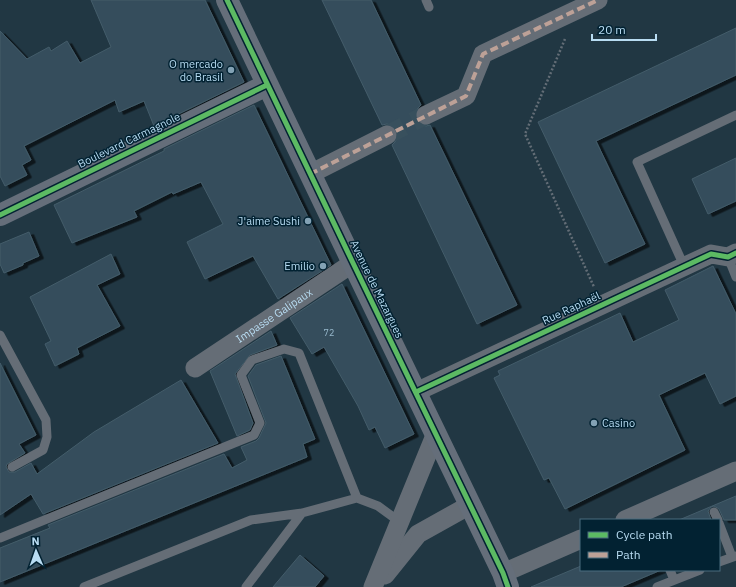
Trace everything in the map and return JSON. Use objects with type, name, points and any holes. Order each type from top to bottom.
[{"type":"street","name":"Avenue de Mazargues","points":[[227,0],[506,580]]},
{"type":"street","points":[[426,115],[466,96],[483,54],[598,0]]},
{"type":"street","name":"Boulevard Carmagnole","points":[[0,215],[267,85]]},
{"type":"street","points":[[310,174],[387,135]]},
{"type":"street","name":"Rue Raphaël","points":[[416,392],[711,254],[732,255]]},
{"type":"street","name":"Impasse Galipaux","points":[[195,368],[353,263]]},
{"type":"street","points":[[375,587],[436,434]]},
{"type":"street","points":[[627,519],[736,471]]},
{"type":"street","points":[[375,587],[418,534],[470,505]]},
{"type":"street","points":[[400,522],[418,534]]},
{"type":"street","points":[[506,580],[580,540]]},
{"type":"lane","points":[[684,266],[637,162],[736,114]]},
{"type":"lane","points":[[732,255],[736,277]]},
{"type":"lane","points":[[0,335],[46,420],[47,437],[43,450],[12,467]]},
{"type":"lane","points":[[0,538],[254,435],[260,423],[241,375],[252,360],[284,349],[299,353],[357,498]]},
{"type":"lane","points":[[84,587],[251,520],[302,513],[357,498],[378,506],[400,522]]},
{"type":"lane","points":[[246,587],[302,513]]},
{"type":"lane","points":[[720,525],[734,556],[720,562]]},
{"type":"lane","points":[[670,571],[674,580]]},
{"type":"lane","points":[[657,587],[697,571]]},
{"type":"path","points":[[577,10],[525,134],[595,290]]},
{"type":"building","points":[[91,0],[205,0],[244,82],[154,126],[144,101],[119,112],[115,100],[24,146],[31,160],[22,165],[27,175],[5,186],[0,176],[0,31],[27,59],[49,47],[51,51],[67,41],[80,63],[111,47]]},
{"type":"building","points":[[322,0],[371,0],[421,105],[415,114],[416,119],[420,124],[426,126],[430,125],[517,305],[477,324],[392,145],[398,136],[397,130],[393,126],[387,124],[382,125]]},
{"type":"building","points":[[736,28],[736,75],[596,141],[645,244],[605,263],[538,122]]},
{"type":"building","points":[[254,105],[331,265],[278,299],[253,256],[205,279],[187,242],[223,224],[201,182],[173,194],[172,192],[134,211],[137,217],[72,243],[54,205]]},
{"type":"building","points":[[736,158],[736,201],[708,214],[692,179]]},
{"type":"building","points":[[29,232],[39,256],[4,273],[0,264],[0,244]]},
{"type":"building","points":[[111,254],[120,274],[97,285],[120,326],[77,348],[79,354],[55,366],[45,344],[51,341],[30,297]]},
{"type":"building","name":"Casino","points":[[713,266],[736,314],[736,396],[720,404],[705,373],[659,395],[685,450],[565,509],[549,478],[544,480],[494,378],[500,375],[498,371],[620,313],[633,342],[679,320],[665,290]]},
{"type":"building","points":[[342,284],[414,434],[385,448],[375,427],[369,430],[358,406],[324,347],[312,354],[290,318]]},
{"type":"building","points":[[271,331],[277,345],[250,355],[235,374],[253,423],[250,430],[237,436],[210,371]]},
{"type":"building","points":[[281,356],[315,439],[303,444],[307,457],[0,582],[0,548],[50,528],[48,525],[224,454],[232,468],[247,460],[241,447],[256,441],[266,423],[248,376],[256,365]]},
{"type":"building","points":[[0,363],[36,435],[19,444],[25,453],[7,464],[6,467],[9,472],[15,472],[31,463],[37,474],[94,432],[181,380],[218,443],[43,514],[31,494],[0,515]]},
{"type":"building","points":[[736,496],[736,520],[724,520],[719,509],[714,506],[708,511],[711,519],[681,519]]},
{"type":"building","points":[[300,555],[324,576],[315,587],[273,587]]},
{"type":"building","points":[[580,566],[580,571],[659,571],[621,587],[531,587]]},
{"type":"tunnel","points":[[387,135],[426,115]]},
{"type":"marked path","points":[[310,174],[466,96],[483,54],[598,0]]},
{"type":"cycle path","points":[[227,0],[503,573],[508,587]]},
{"type":"cycle path","points":[[0,215],[267,85]]},
{"type":"cycle path","points":[[416,392],[711,254],[728,257],[736,253]]},
{"type":"place","name":"O mercado do Brasil","points":[[231,70]]},
{"type":"place","name":"J'aime Sushi","points":[[308,221]]},
{"type":"place","name":"Emilio","points":[[323,266]]},
{"type":"place","name":"Casino","points":[[594,423]]}]
